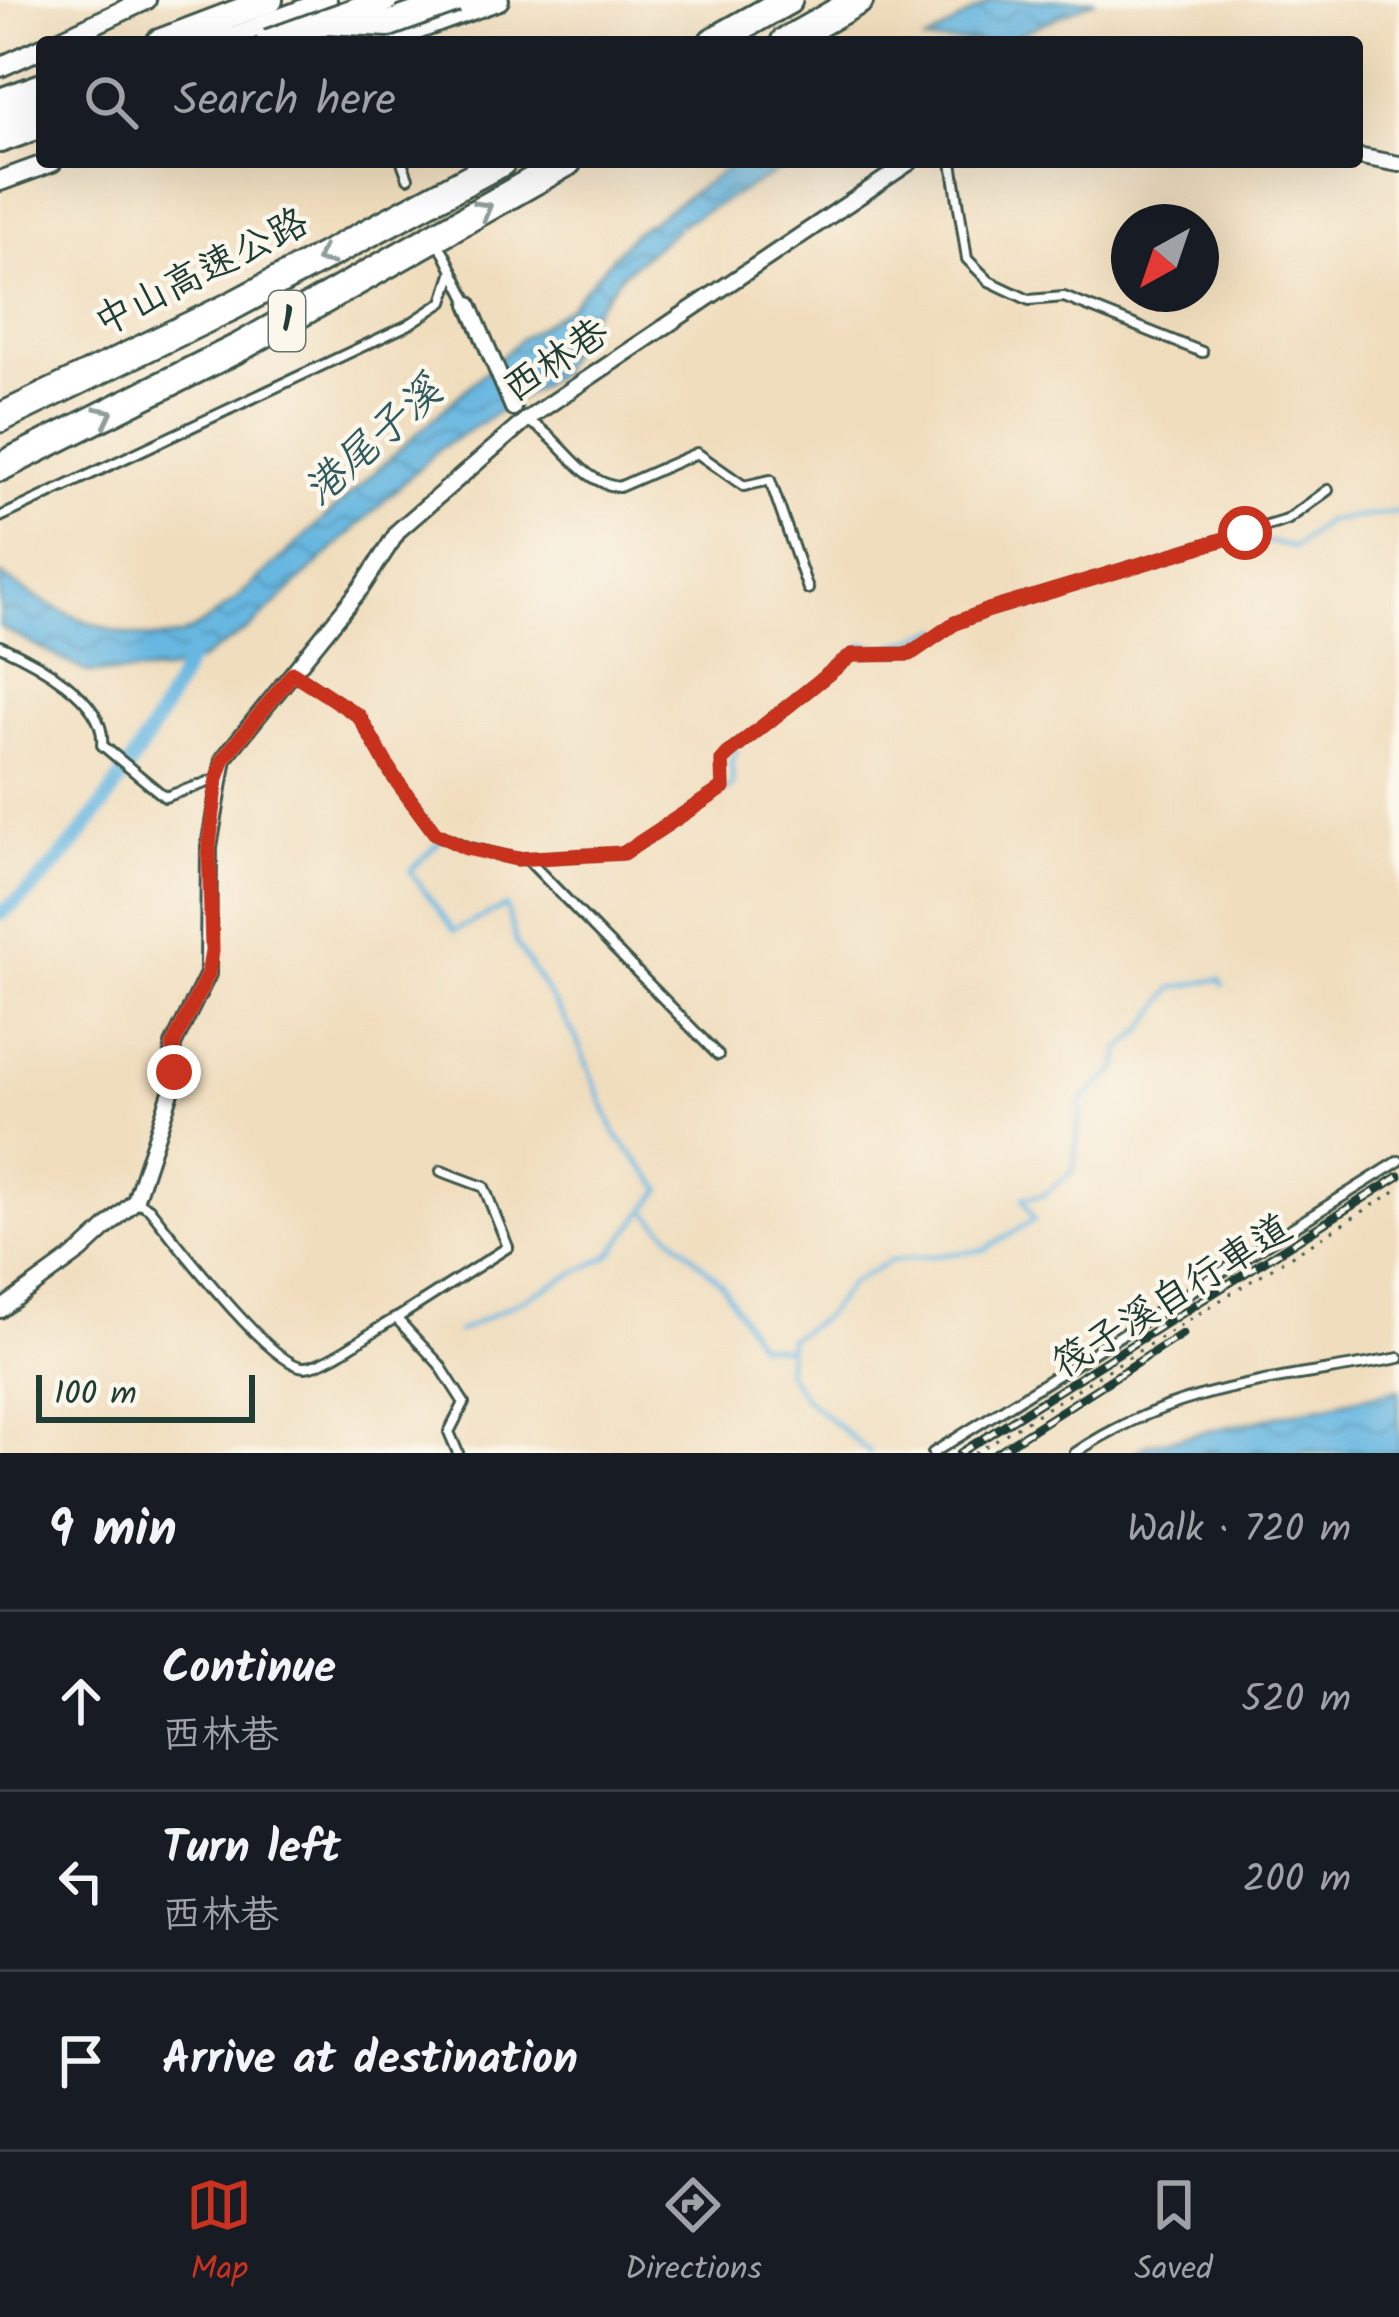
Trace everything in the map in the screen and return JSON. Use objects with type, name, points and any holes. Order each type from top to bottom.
[{"type":"highway","points":[[175,36],[270,0]]},
{"type":"highway","points":[[279,36],[330,7],[385,0]]},
{"type":"highway","points":[[330,7],[389,24],[456,0]]},
{"type":"highway","points":[[724,36],[788,0]]},
{"type":"highway","points":[[796,36],[859,0]]},
{"type":"highway","points":[[0,101],[36,88]]},
{"type":"highway","points":[[0,140],[36,126]]},
{"type":"highway","name":"中山高速公路","points":[[0,418],[232,306],[490,168]]},
{"type":"highway","name":"中山高速公路","points":[[0,467],[240,347],[556,168]]},
{"type":"street","points":[[69,36],[146,0]]},
{"type":"street","points":[[208,36],[295,0]]},
{"type":"street","points":[[355,0],[358,36]]},
{"type":"street","points":[[400,36],[499,0]]},
{"type":"street","points":[[238,36],[330,7],[354,36]]},
{"type":"street","points":[[0,67],[36,51]]},
{"type":"street","points":[[0,119],[36,107]]},
{"type":"street","points":[[0,130],[36,116]]},
{"type":"street","points":[[1363,157],[1399,164]]},
{"type":"street","points":[[0,181],[36,168]]},
{"type":"street","name":"西林巷","points":[[0,1310],[81,1251],[135,1201],[171,1092],[173,1045],[208,974],[209,847],[224,758],[411,516],[526,420],[901,168]]},
{"type":"street","points":[[469,304],[513,408]]},
{"type":"lane","points":[[404,168],[408,178]]},
{"type":"lane","points":[[953,168],[974,271],[1029,300],[1064,297],[1202,352]]},
{"type":"lane","points":[[443,250],[469,304]]},
{"type":"lane","points":[[0,517],[407,325],[442,302],[453,271]]},
{"type":"lane","points":[[513,408],[547,430],[584,474],[606,485],[619,487],[697,453],[744,487],[770,480],[808,589]]},
{"type":"lane","points":[[293,673],[359,716],[393,776],[435,833],[466,848],[526,859],[596,858],[634,849],[670,819],[723,788],[722,761],[728,754],[852,655],[910,654],[955,623],[989,610],[1287,520],[1328,490]]},
{"type":"lane","points":[[0,646],[50,668],[102,729],[102,745],[165,797],[217,779]]},
{"type":"lane","points":[[526,859],[718,1055]]},
{"type":"lane","points":[[932,1453],[1399,1160]]},
{"type":"lane","points":[[135,1201],[149,1208],[247,1325],[287,1362],[312,1366],[508,1247],[484,1187],[441,1171]]},
{"type":"lane","points":[[396,1318],[439,1364],[464,1403],[449,1432],[458,1453]]},
{"type":"lane","points":[[1075,1453],[1139,1414],[1185,1399],[1262,1377],[1399,1358]]},
{"type":"path","name":"筏子溪自行車道","points":[[975,1453],[1399,1189]]},
{"type":"water","points":[[992,0],[1096,0],[1015,36],[935,36]]},
{"type":"water","points":[[727,168],[785,168],[685,222],[622,274],[583,324],[557,375],[439,449],[250,628],[197,662],[163,672],[89,673],[0,627],[0,574],[63,611],[115,631],[165,637],[199,627],[234,601],[522,338],[569,307],[633,234]]},
{"type":"water","points":[[1399,1389],[1399,1453],[1134,1453],[1146,1445]]},
{"type":"waterway","points":[[1243,536],[1294,548],[1327,521],[1399,512]]},
{"type":"waterway","points":[[852,655],[865,644],[885,649],[941,629]]},
{"type":"waterway","points":[[0,914],[57,862],[112,792],[159,717],[194,647]]},
{"type":"waterway","points":[[723,791],[733,785],[731,760],[737,750]]},
{"type":"waterway","points":[[405,797],[439,838]]},
{"type":"waterway","points":[[442,839],[410,871],[454,931],[506,906],[517,945],[575,1036],[616,1135],[662,1189],[609,1256],[458,1332]]},
{"type":"waterway","points":[[870,1453],[804,1397],[786,1371],[789,1339],[825,1316],[850,1284],[890,1261],[984,1250],[1034,1220],[1023,1198],[1043,1195],[1073,1171],[1082,1101],[1118,1068],[1120,1050],[1144,1029],[1173,988],[1220,979],[1223,985]]},
{"type":"waterway","points":[[647,1212],[721,1283],[758,1344],[788,1349]]},
{"type":"railway","points":[[960,1453],[1399,1176]]},
{"type":"railway","points":[[996,1453],[1182,1334]]},
{"type":"route","points":[[174,1072],[173,1045],[208,974],[212,951],[209,847],[217,779],[224,758],[293,673],[359,716],[393,776],[435,833],[466,848],[517,859],[596,858],[634,849],[670,819],[727,785],[722,761],[728,754],[852,655],[910,654],[955,623],[989,610],[1245,533]]},
{"type":"water label","name":"港尾子溪","points":[[374,442]]}]
